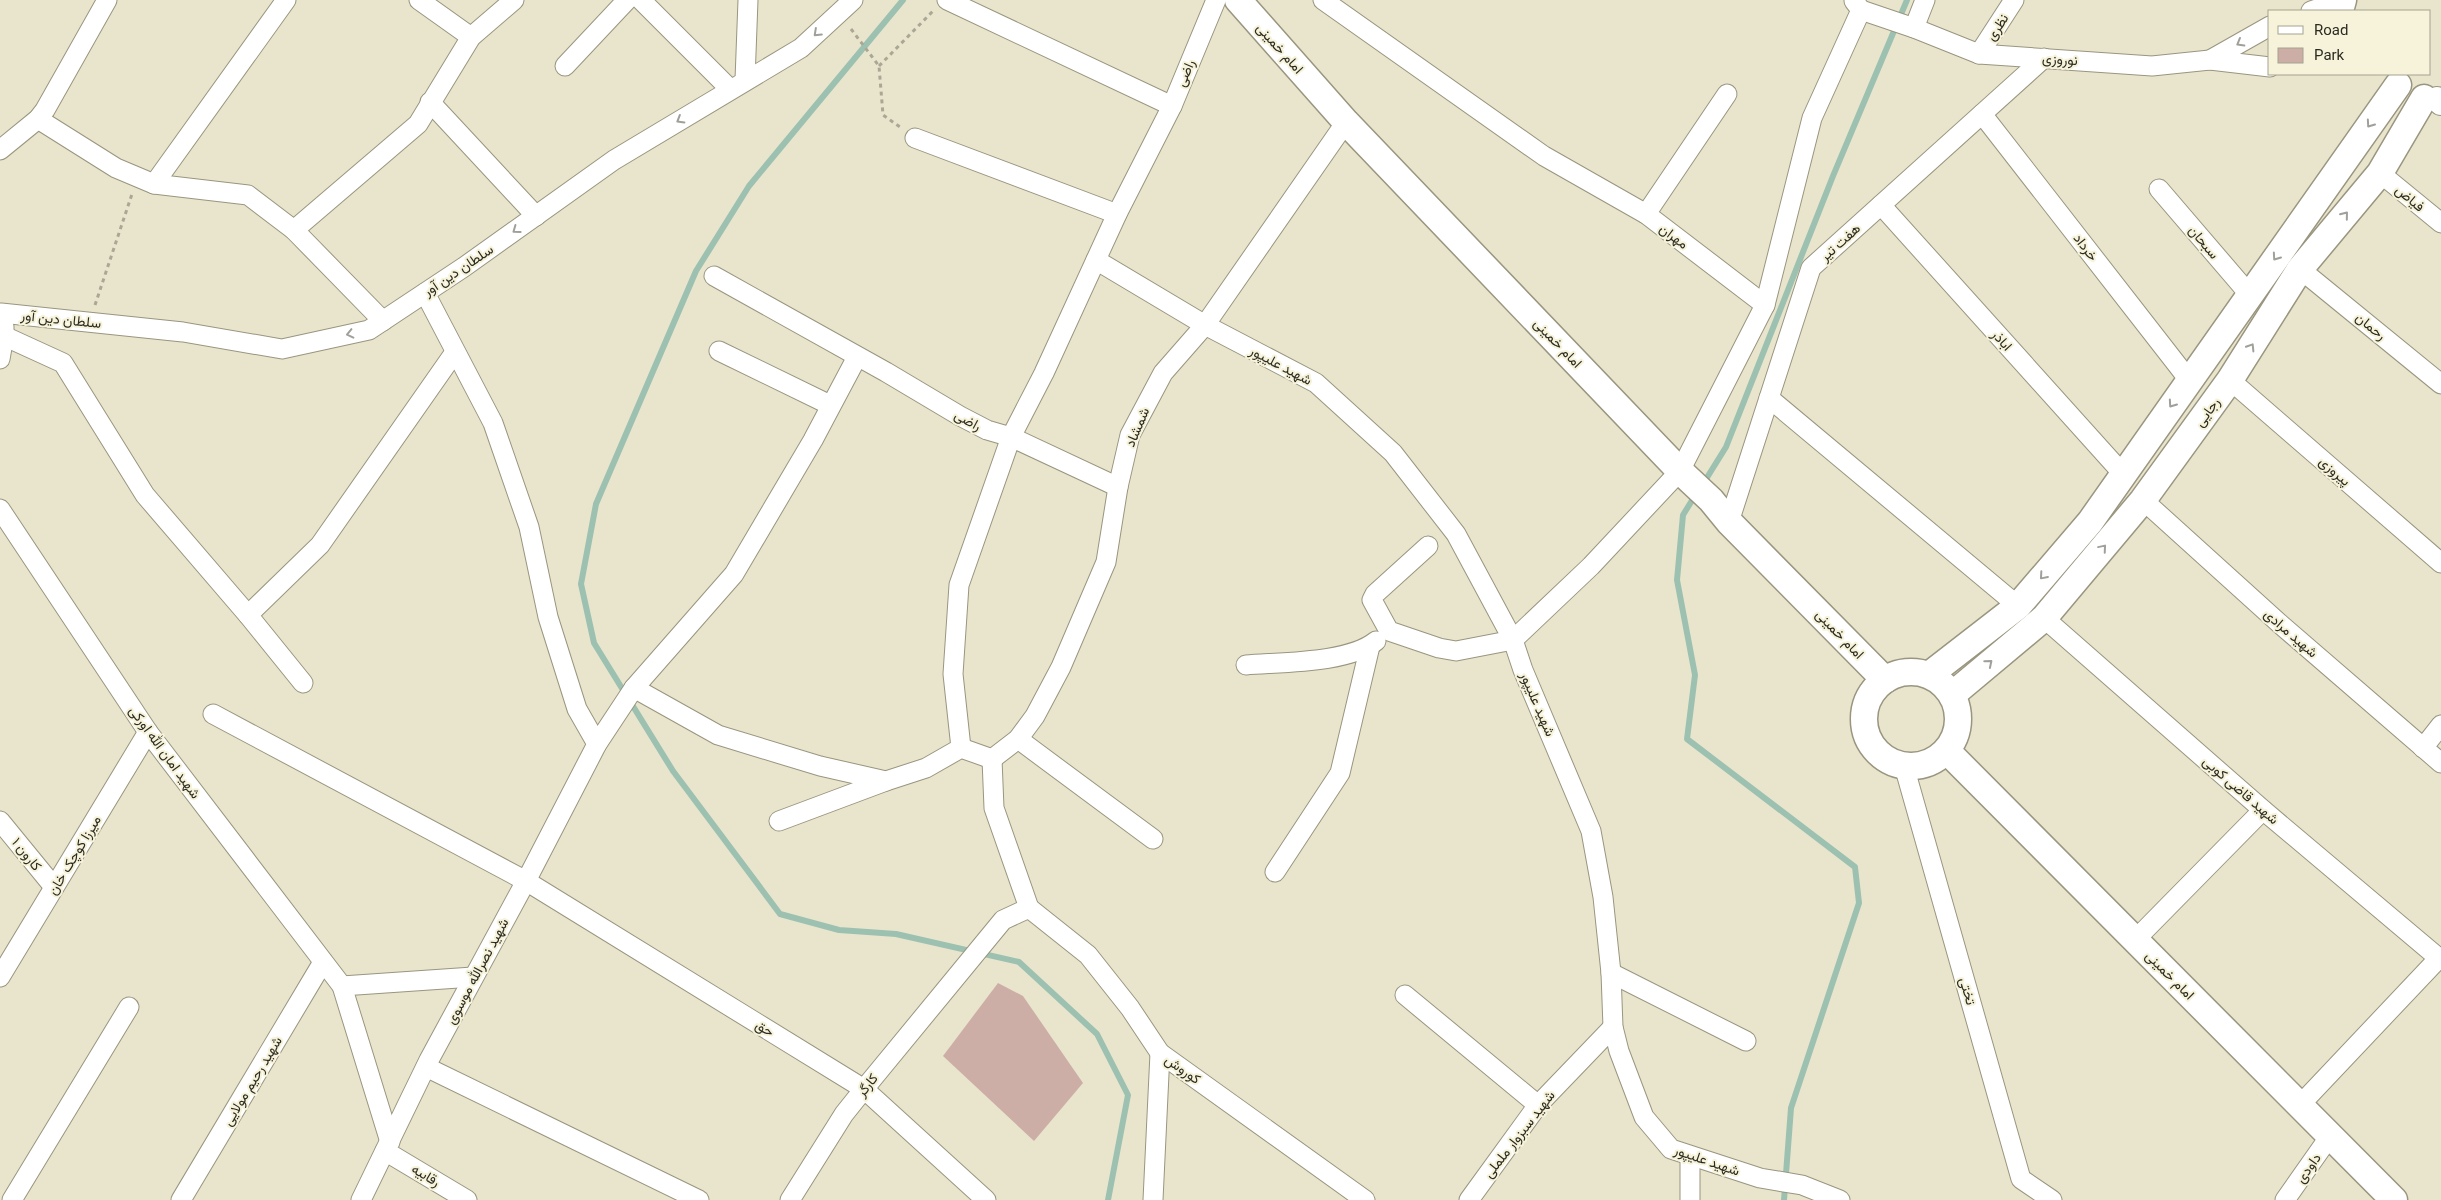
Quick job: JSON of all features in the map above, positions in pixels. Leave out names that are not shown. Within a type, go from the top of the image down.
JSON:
[{"type":"main road","name":"امام خمینی","points":[[1238,0],[1346,122],[1684,475],[1711,500],[1729,522],[1885,680]]},
{"type":"main road","points":[[1929,675],[2018,606],[2090,522],[2249,294],[2391,79],[2436,98]]},
{"type":"main road","name":"رجایی","points":[[1952,695],[2044,618],[2143,500],[2230,380],[2300,269],[2380,172],[2436,98]]},
{"type":"main road","points":[[1915,672],[1929,675],[1942,683],[1952,695],[1957,709],[1958,724],[1955,738],[1947,751],[1935,760],[1921,766],[1904,766],[1889,761],[1876,752],[1867,738],[1863,722],[1865,706],[1873,691],[1885,680],[1900,673],[1915,672]]},
{"type":"main road","name":"امام خمینی","points":[[1947,751],[2394,1200]]},
{"type":"street","points":[[0,150],[38,119],[45,110],[107,0]]},
{"type":"street","points":[[146,181],[286,0]]},
{"type":"street","points":[[419,0],[471,37]]},
{"type":"street","points":[[294,230],[418,124],[471,37],[514,0]]},
{"type":"street","points":[[565,66],[627,0]]},
{"type":"street","points":[[641,0],[738,85]]},
{"type":"street","points":[[738,85],[748,0]]},
{"type":"street","name":"راضی","points":[[714,276],[967,420],[987,430],[1011,436],[1044,373],[1117,214],[1172,106],[1216,0]]},
{"type":"street","name":"مهران","points":[[1323,0],[1544,156],[1646,214],[1764,305]]},
{"type":"street","points":[[1914,28],[1925,0]]},
{"type":"street","name":"نظری","points":[[1979,54],[2014,0]]},
{"type":"street","points":[[2314,10],[2343,0]]},
{"type":"street","points":[[942,3],[1172,106]]},
{"type":"street","points":[[1428,546],[1375,594],[1372,600],[1389,631],[1456,652],[1513,640],[1684,475],[1764,305],[1812,118],[1857,5]]},
{"type":"street","name":"نوروزی","points":[[1857,5],[1885,18],[1979,54],[2152,66],[2210,60]]},
{"type":"street","name":"سلطان دین آور","points":[[1,311],[183,332],[282,349],[369,330],[536,216],[614,160],[801,48],[846,6]]},
{"type":"street","points":[[2210,60],[2268,27]]},
{"type":"street","name":"هفت تیر","points":[[1729,522],[1812,268],[2044,58]]},
{"type":"street","points":[[2210,60],[2268,67]]},
{"type":"street","points":[[1646,214],[1727,94]]},
{"type":"street","points":[[430,102],[536,216]]},
{"type":"street","name":"خرداد","points":[[1982,114],[2189,380]]},
{"type":"street","points":[[38,119],[116,168],[146,181],[248,195],[294,230],[383,321]]},
{"type":"street","name":"شمشاد","points":[[992,759],[1018,739],[1035,716],[1061,667],[1106,562],[1118,487],[1130,435],[1163,373],[1205,325],[1346,122]]},
{"type":"street","points":[[915,138],[1117,214]]},
{"type":"street","name":"فیاض","points":[[2380,172],[2441,223]]},
{"type":"street","name":"سبحان","points":[[2159,189],[2249,294]]},
{"type":"street","name":"اباذر","points":[[1881,206],[2123,474]]},
{"type":"street","name":"شهید علیپور","points":[[1096,260],[1205,325],[1316,384],[1393,453],[1456,534],[1513,640],[1523,670],[1591,831],[1603,897],[1611,973],[1613,1027],[1619,1051],[1644,1117],[1671,1150],[1760,1178],[1802,1185],[1840,1200]]},
{"type":"street","name":"رحمان","points":[[2300,269],[2441,384]]},
{"type":"street","points":[[425,293],[496,432],[529,527],[548,617],[577,709],[597,744]]},
{"type":"street","points":[[0,359],[4,336],[1,311]]},
{"type":"street","points":[[4,336],[63,362],[145,495],[303,684]]},
{"type":"street","points":[[720,351],[830,406]]},
{"type":"street","points":[[248,616],[320,545],[455,352]]},
{"type":"street","points":[[857,357],[813,440],[734,574],[634,688],[718,735],[820,766],[886,781]]},
{"type":"street","name":"پیروزی","points":[[2230,380],[2441,563]]},
{"type":"street","points":[[1769,398],[2018,606]]},
{"type":"street","points":[[961,748],[953,674],[959,585],[1011,436],[1118,487]]},
{"type":"street","name":"شهید مرادی","points":[[2143,500],[2279,623],[2441,762]]},
{"type":"street","name":"شهید امان الله اورکی","points":[[0,509],[148,732],[342,986],[387,1146]]},
{"type":"street","name":"شهید قاضی کوبی","points":[[2044,618],[2263,810],[2440,959]]},
{"type":"street","points":[[1246,665],[1339,656],[1370,646],[1389,631]]},
{"type":"street","points":[[1276,872],[1340,773],[1370,646]]},
{"type":"street","name":"شهید نصرالله موسوی","points":[[361,1200],[426,1066],[526,881],[597,744],[634,688]]},
{"type":"street","name":"حق","points":[[213,714],[526,881],[864,1089],[986,1200]]},
{"type":"street","points":[[2423,748],[2441,725]]},
{"type":"street","name":"میرزا کوچک خان","points":[[0,977],[148,732]]},
{"type":"street","points":[[1018,739],[1153,839]]},
{"type":"street","points":[[779,821],[926,768],[961,748],[992,759],[994,808],[1029,908]]},
{"type":"street","name":"تختی","points":[[1904,766],[2021,1179],[2033,1194],[2052,1200]]},
{"type":"street","points":[[2135,940],[2263,810]]},
{"type":"street","name":"کارون ۱","points":[[0,821],[54,887]]},
{"type":"street","name":"کارگر","points":[[790,1200],[844,1114],[864,1089],[1003,920],[1029,908]]},
{"type":"street","name":"کوروش","points":[[1029,908],[1088,955],[1130,1008],[1160,1053],[1365,1200]]},
{"type":"street","points":[[2300,1105],[2440,959]]},
{"type":"street","name":"شهید رحیم مولایی","points":[[181,1200],[324,962]]},
{"type":"street","points":[[1611,973],[1746,1041]]},
{"type":"street","points":[[342,986],[473,977]]},
{"type":"street","points":[[1405,995],[1538,1106]]},
{"type":"street","points":[[12,1200],[129,1007]]},
{"type":"street","name":"شهید سبزوار ململی","points":[[1469,1200],[1538,1106],[1613,1027]]},
{"type":"street","points":[[1153,1200],[1160,1053]]},
{"type":"street","points":[[426,1066],[699,1200]]},
{"type":"street","name":"داودی","points":[[2285,1200],[2330,1136]]},
{"type":"street","name":"رقابیه","points":[[387,1146],[467,1200]]},
{"type":"street","points":[[1690,1157],[1690,1200]]},
{"type":"path","points":[[879,66],[942,3]]},
{"type":"path","points":[[846,6],[879,66],[883,116],[915,138]]},
{"type":"path","points":[[90,322],[146,181]]},
{"type":"green space","points":[[998,983],[1023,996],[1083,1083],[1034,1141],[943,1056]]},
{"type":"waterway","points":[[903,0],[749,186],[696,271],[596,504],[581,584],[594,643],[673,771],[780,914],[839,930],[896,934],[1019,962],[1097,1034],[1128,1095],[1108,1200]]},
{"type":"waterway","points":[[1703,484],[1726,447],[1833,176],[1907,0]]},
{"type":"waterway","points":[[1696,494],[1683,515],[1677,580],[1695,675],[1687,739],[1855,867],[1859,903],[1791,1108],[1784,1200]]}]
